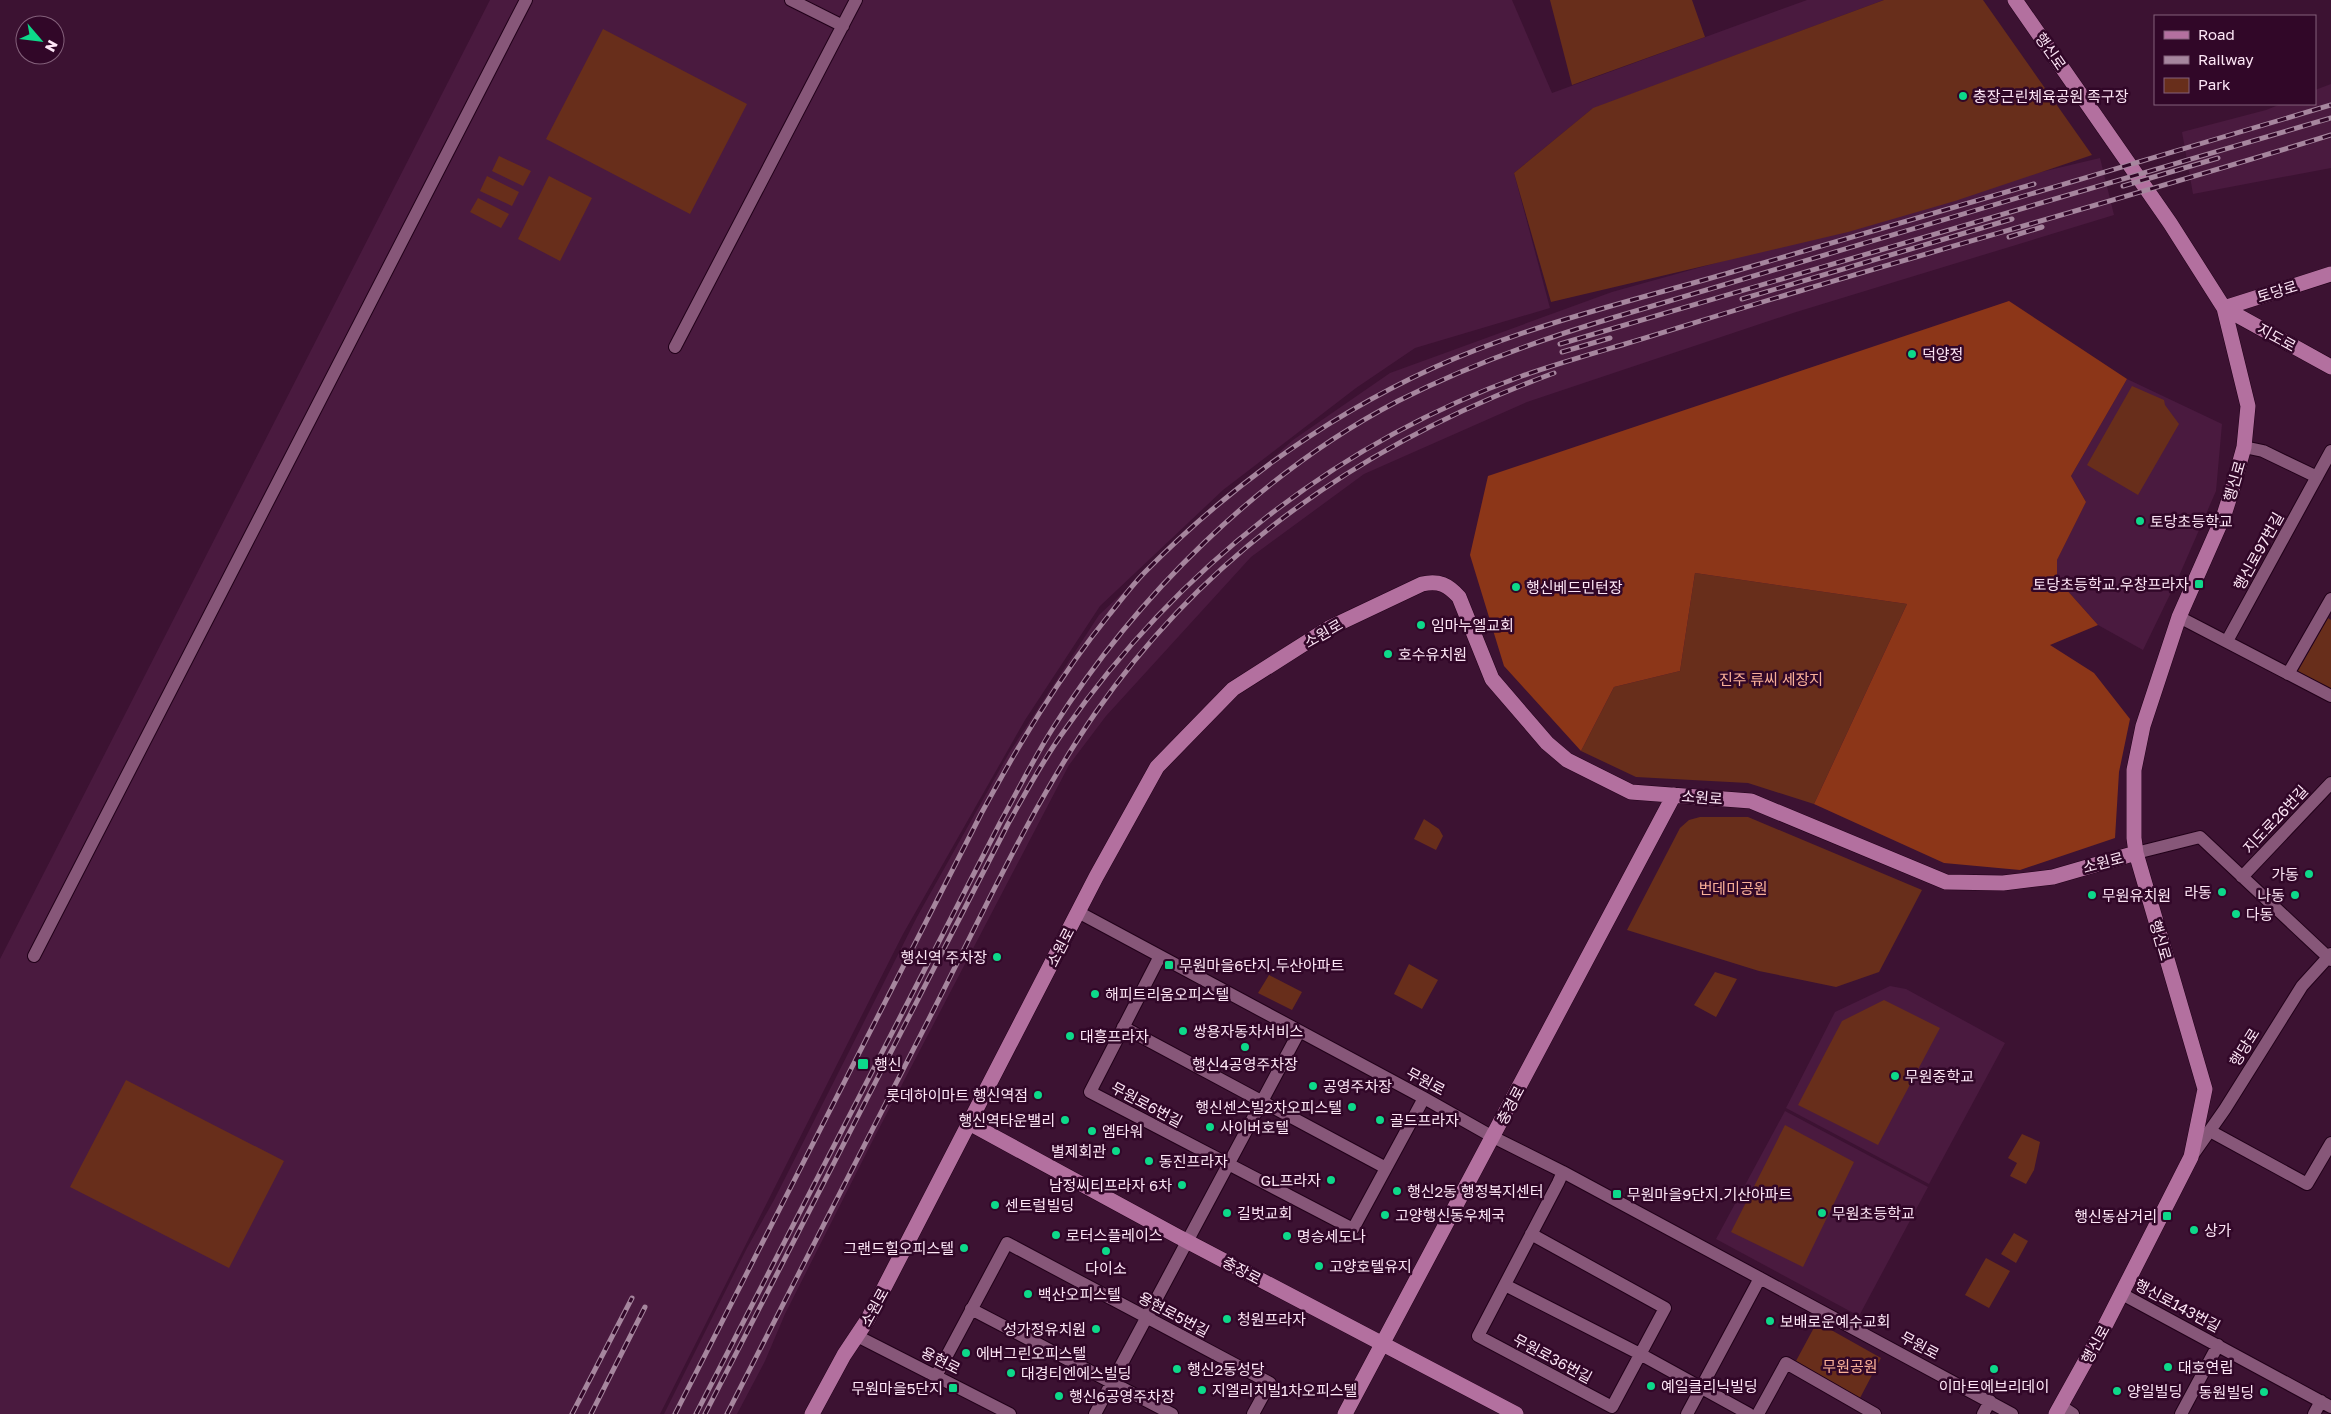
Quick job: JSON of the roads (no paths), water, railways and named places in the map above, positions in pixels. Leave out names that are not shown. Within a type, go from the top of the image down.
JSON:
[{"type":"main road","name":"행신로","points":[[2015,0],[2170,223],[2224,308],[2248,406],[2244,448],[2224,515],[2179,617],[2144,726],[2134,770],[2136,853],[2205,1089],[2192,1157],[2064,1411]]},
{"type":"main road","name":"토당로","points":[[2224,308],[2331,274]]},
{"type":"main road","name":"지도로","points":[[2224,308],[2331,367]]},
{"type":"main road","name":"소원로","points":[[812,1414],[844,1355],[858,1336],[1078,912],[1157,767],[1233,689],[1329,628],[1422,584],[1432,582],[1447,586],[1459,597],[1492,680],[1547,743],[1567,760],[1632,792],[1751,800],[1946,882],[2003,883],[2053,877],[2136,853]]},
{"type":"main road","name":"충경로","points":[[1345,1414],[1674,795]]},
{"type":"main road","name":"충장로","points":[[969,1123],[1187,1241],[1516,1414]]},
{"type":"street","points":[[34,956],[526,0]]},
{"type":"street","points":[[791,0],[842,26]]},
{"type":"street","points":[[675,347],[856,0]]},
{"type":"street","name":"행신로","points":[[2244,448],[2263,451],[2317,477]]},
{"type":"street","name":"행신로97번길","points":[[2227,641],[2331,451]]},
{"type":"street","points":[[2288,674],[2331,599]]},
{"type":"street","points":[[2179,617],[2331,696]]},
{"type":"street","name":"지도로26번길","points":[[2242,877],[2331,782]]},
{"type":"street","name":"행당로","points":[[2136,853],[2200,837],[2330,957],[2302,986],[2192,1157]]},
{"type":"street","name":"무원로","points":[[1078,912],[1424,1098],[1492,1137],[1563,1172],[2012,1414]]},
{"type":"street","name":"무원로6번길","points":[[1160,956],[1090,1092],[1353,1229],[1424,1098]]},
{"type":"street","points":[[1123,1027],[1386,1168]]},
{"type":"street","points":[[1096,1414],[1299,1032]]},
{"type":"street","points":[[2210,1131],[2307,1184],[2331,1143]]},
{"type":"street","name":"무원로36번길","points":[[1531,1234],[1665,1308],[1612,1407],[1478,1336],[1563,1172]]},
{"type":"street","name":"용현로5번길","points":[[936,1376],[1007,1243],[1270,1383],[1253,1414]]},
{"type":"street","points":[[1686,1414],[1760,1278]]},
{"type":"street","points":[[1505,1285],[1640,1354],[1749,1414]]},
{"type":"street","name":"행신로143번길","points":[[2122,1294],[2326,1404],[2314,1414]]},
{"type":"street","points":[[971,1309],[1172,1414]]},
{"type":"street","name":"용현로","points":[[858,1336],[1010,1414]]},
{"type":"street","name":"행신로143번길","points":[[2181,1414],[2218,1345]]},
{"type":"street","points":[[1758,1414],[1786,1363],[1875,1414]]},
{"type":"street","points":[[1983,1414],[1990,1401]]},
{"type":"railway","points":[[696,1414],[1001,821],[1046,739],[1086,679],[1122,632],[1162,586],[1204,542],[1297,464],[1347,430],[1424,388],[1477,365],[1557,335],[2331,105]]},
{"type":"railway","points":[[1560,344],[2331,118]]},
{"type":"railway","points":[[705,1414],[1008,824],[1049,753],[1108,672],[1157,617],[1210,565],[1266,518],[1325,475],[1388,437],[1454,404],[1522,376],[1781,296],[2331,135]]},
{"type":"railway","points":[[2123,186],[2218,158]]},
{"type":"railway","points":[[675,1414],[981,814],[1010,762],[1040,712],[1091,638],[1136,581],[1178,540],[1245,483],[1280,456],[1317,432],[1393,387],[1469,353],[1543,326],[2034,184]]},
{"type":"railway","points":[[1742,299],[2012,219]]},
{"type":"railway","points":[[2009,237],[2042,227]]},
{"type":"railway","points":[[1562,352],[1610,338]]},
{"type":"railway","points":[[727,1414],[1030,820],[1096,712],[1141,653],[1189,600],[1242,551],[1298,507],[1358,467],[1420,432],[1486,400],[1554,373]]},
{"type":"railway","points":[[572,1414],[632,1298]]},
{"type":"railway","points":[[591,1414],[645,1307]]},
{"type":"place","name":"충장근린체육공원 족구장","points":[[1963,96]]},
{"type":"place","name":"덕양정","points":[[1912,354]]},
{"type":"place","name":"토당초등학교","points":[[2140,521]]},
{"type":"place","name":"토당초등학교.우창프라자","points":[[2199,584]]},
{"type":"place","name":"행신베드민턴장","points":[[1516,587]]},
{"type":"place","name":"임마누엘교회","points":[[1421,625]]},
{"type":"place","name":"호수유치원","points":[[1388,654]]},
{"type":"place","name":"가동","points":[[2309,874]]},
{"type":"place","name":"라동","points":[[2222,892]]},
{"type":"place","name":"무원유치원","points":[[2092,895]]},
{"type":"place","name":"나동","points":[[2295,895]]},
{"type":"place","name":"다동","points":[[2236,914]]},
{"type":"place","name":"행신역 주차장","points":[[997,957]]},
{"type":"place","name":"무원마을6단지.두산아파트","points":[[1169,965]]},
{"type":"place","name":"해피트리움오피스텔","points":[[1095,994]]},
{"type":"place","name":"쌍용자동차서비스","points":[[1183,1031]]},
{"type":"place","name":"대흥프라자","points":[[1070,1036]]},
{"type":"place","name":"행신4공영주차장","points":[[1245,1047]]},
{"type":"place","name":"행신","points":[[863,1064]]},
{"type":"place","name":"무원중학교","points":[[1895,1076]]},
{"type":"place","name":"공영주차장","points":[[1313,1086]]},
{"type":"place","name":"롯데하이마트 행신역점","points":[[1038,1095]]},
{"type":"place","name":"행신센스빌2차오피스텔","points":[[1352,1107]]},
{"type":"place","name":"행신역타운밸리","points":[[1065,1120]]},
{"type":"place","name":"골드프라자","points":[[1380,1120]]},
{"type":"place","name":"사이버호텔","points":[[1210,1127]]},
{"type":"place","name":"엠타워","points":[[1092,1131]]},
{"type":"place","name":"별제회관","points":[[1116,1151]]},
{"type":"place","name":"동진프라자","points":[[1149,1161]]},
{"type":"place","name":"GL프라자","points":[[1331,1180]]},
{"type":"place","name":"남정씨티프라자 6차","points":[[1182,1185]]},
{"type":"place","name":"행신2동 행정복지센터","points":[[1397,1191]]},
{"type":"place","name":"무원마을9단지.기산아파트","points":[[1617,1194]]},
{"type":"place","name":"센트럴빌딩","points":[[995,1205]]},
{"type":"place","name":"길벗교회","points":[[1227,1213]]},
{"type":"place","name":"무원초등학교","points":[[1822,1213]]},
{"type":"place","name":"고양행신동우체국","points":[[1385,1215]]},
{"type":"place","name":"행신동삼거리","points":[[2167,1216]]},
{"type":"place","name":"상가","points":[[2194,1230]]},
{"type":"place","name":"로터스플레이스","points":[[1056,1235]]},
{"type":"place","name":"명승세도나","points":[[1287,1236]]},
{"type":"place","name":"그랜드힐오피스텔","points":[[964,1248]]},
{"type":"place","name":"다이소","points":[[1106,1251]]},
{"type":"place","name":"고양호텔유지","points":[[1319,1266]]},
{"type":"place","name":"백산오피스텔","points":[[1028,1294]]},
{"type":"place","name":"청원프라자","points":[[1227,1319]]},
{"type":"place","name":"보배로운예수교회","points":[[1770,1321]]},
{"type":"place","name":"성가정유치원","points":[[1096,1329]]},
{"type":"place","name":"에버그린오피스텔","points":[[966,1353]]},
{"type":"place","name":"대호연립","points":[[2168,1367]]},
{"type":"place","name":"행신2동성당","points":[[1177,1369]]},
{"type":"place","name":"이마트에브리데이","points":[[1994,1369]]},
{"type":"place","name":"대경티엔에스빌딩","points":[[1011,1373]]},
{"type":"place","name":"예일클리닉빌딩","points":[[1651,1386]]},
{"type":"place","name":"무원마을5단지","points":[[953,1388]]},
{"type":"place","name":"지엘리치빌1차오피스텔","points":[[1202,1390]]},
{"type":"place","name":"양일빌딩","points":[[2117,1391]]},
{"type":"place","name":"동원빌딩","points":[[2264,1392]]},
{"type":"place","name":"행신6공영주차장","points":[[1059,1396]]},
{"type":"park label","name":"진주 류씨 세장지","points":[[1771,679]]},
{"type":"park label","name":"번데미공원","points":[[1733,888]]},
{"type":"park label","name":"무원공원","points":[[1850,1366]]}]
